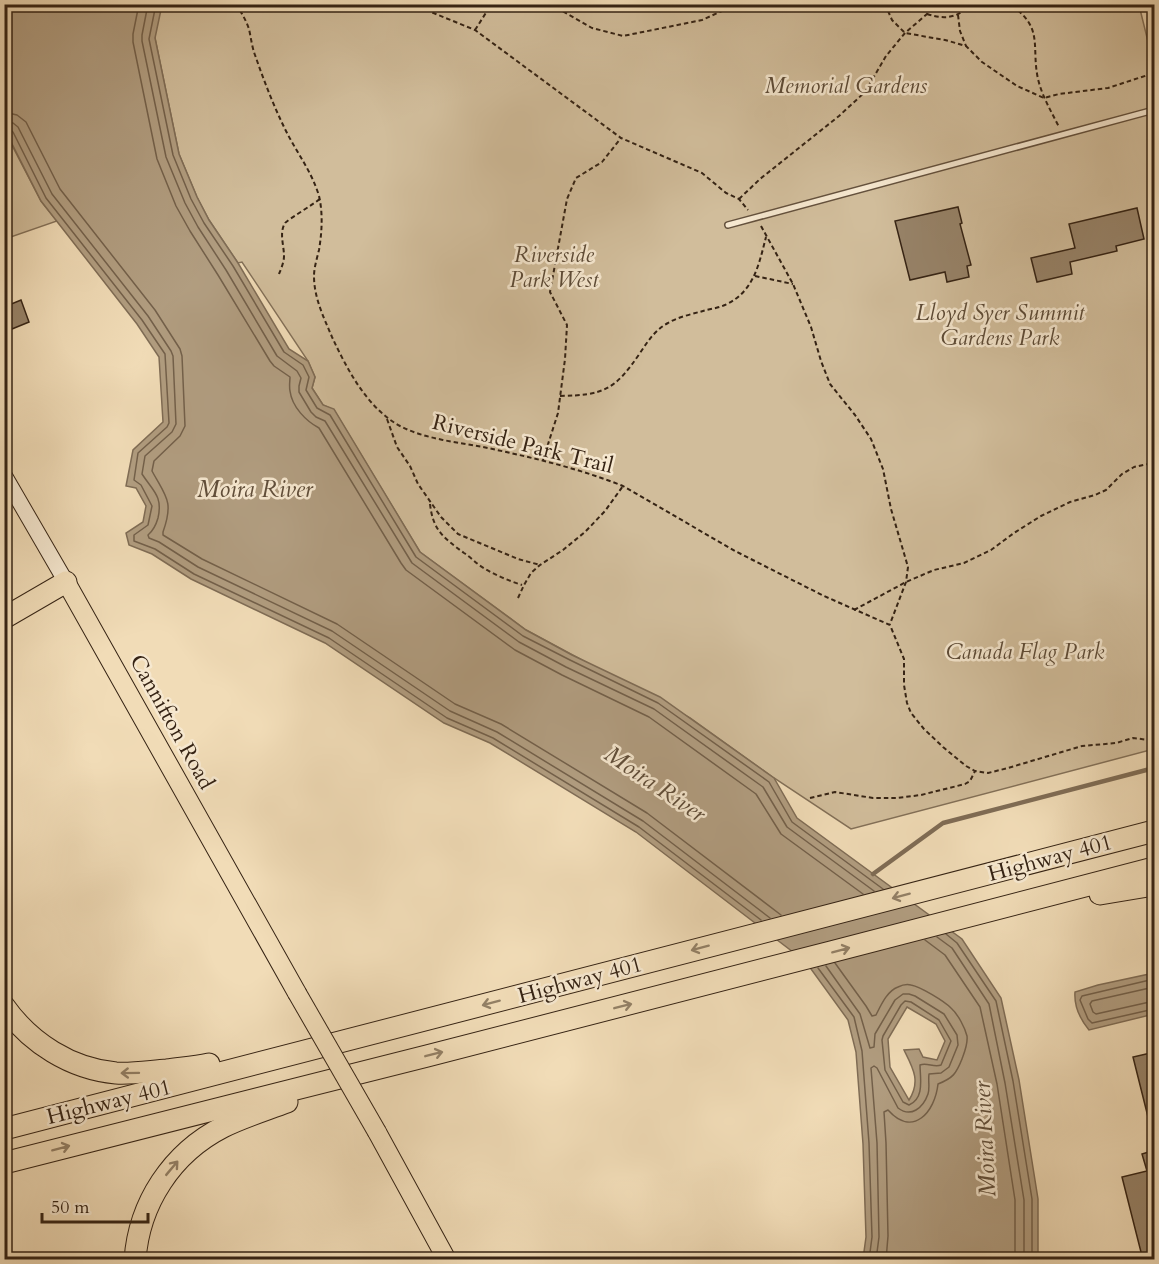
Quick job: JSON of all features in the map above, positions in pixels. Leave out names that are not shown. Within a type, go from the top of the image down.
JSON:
[{"type":"highway","points":[[4,618],[66,582]]},
{"type":"highway","name":"Highway 401","points":[[4,1129],[1155,829]]},
{"type":"highway","name":"Highway 401","points":[[4,1163],[785,965],[1155,868]]},
{"type":"highway","points":[[988,911],[1155,885]]},
{"type":"highway","points":[[4,1006],[27,1033],[59,1055],[86,1067],[118,1073],[198,1066],[395,1028]]},
{"type":"highway","points":[[135,1260],[135,1248],[152,1196],[186,1151],[226,1126],[378,1068]]},
{"type":"main road","name":"Cannifton Road","points":[[4,475],[401,1174]]},
{"type":"main road","points":[[401,1174],[447,1260]]},
{"type":"main road","points":[[401,1174],[458,1260]]},
{"type":"lane","points":[[728,225],[1155,110]]},
{"type":"path","name":"Riverside Park Trail","points":[[236,4],[248,27],[254,52],[286,131],[315,183],[320,199],[322,220],[314,274],[315,290],[322,315],[344,362],[362,390],[386,417],[422,434],[543,461],[607,479],[735,551],[854,610],[890,625]]},
{"type":"path","points":[[420,4],[431,12],[475,30],[621,138],[702,173],[726,193],[739,199],[756,218],[793,284],[811,327],[830,384],[871,439],[883,470],[908,567],[906,582],[890,625],[904,659],[907,703],[911,713],[924,729],[966,766],[975,771],[987,773],[1082,746],[1116,743],[1133,738],[1149,740],[1155,738]]},
{"type":"path","points":[[475,30],[489,6],[500,4]]},
{"type":"path","points":[[550,4],[592,28],[623,36],[702,20],[722,11],[729,4]]},
{"type":"path","points":[[885,4],[892,20],[905,33],[966,46]]},
{"type":"path","points":[[739,199],[865,92],[886,56],[905,33],[935,4]]},
{"type":"path","points":[[927,14],[937,17],[958,15],[971,4]]},
{"type":"path","points":[[1002,4],[1007,9],[1012,5],[1029,21],[1034,34],[1038,81],[1062,135]]},
{"type":"path","points":[[958,15],[960,31],[966,46],[982,62],[1017,86],[1044,98],[1108,88],[1155,73]]},
{"type":"path","points":[[543,461],[558,413],[567,325],[550,292],[567,199],[576,178],[602,162],[621,138]]},
{"type":"path","points":[[279,274],[284,257],[282,240],[286,221],[320,199]]},
{"type":"path","points":[[560,396],[586,396],[612,387],[628,370],[651,336],[669,322],[725,305],[742,293],[755,276],[766,235]]},
{"type":"path","points":[[755,276],[793,284]]},
{"type":"path","points":[[386,417],[397,447],[410,466],[418,484],[441,517],[458,534],[518,559],[540,565]]},
{"type":"path","points":[[854,610],[906,582],[934,570],[964,563],[991,550],[1014,532],[1041,516],[1070,502],[1106,490],[1122,474],[1134,467],[1155,465]]},
{"type":"path","points":[[518,598],[531,573],[585,532],[605,511],[623,486]]},
{"type":"path","points":[[429,501],[431,515],[438,530],[450,543],[491,572],[524,585]]},
{"type":"path","points":[[810,798],[835,792],[873,798],[921,795],[965,784],[970,781],[975,771]]},
{"type":"green space","name":"Riverside Park West","points":[[156,4],[1139,5],[1154,66],[1154,749],[851,829],[690,718],[526,630],[420,552],[334,410],[323,405],[312,388],[315,377],[308,361],[242,262],[238,263],[209,220],[197,197],[179,154],[155,38]]},
{"type":"green space","points":[[4,130],[41,201],[57,221],[5,239]]},
{"type":"water","name":"Moira River","points":[[5,5],[162,5],[155,38],[179,154],[197,197],[289,349],[308,361],[315,377],[312,388],[323,405],[334,409],[420,552],[526,630],[660,697],[774,778],[797,818],[962,939],[1001,998],[1019,1080],[1038,1199],[1038,1259],[863,1259],[866,1237],[863,1144],[856,1052],[848,1020],[806,962],[636,832],[490,743],[444,723],[325,643],[191,579],[152,554],[129,545],[126,533],[143,522],[146,506],[136,488],[126,486],[133,450],[163,422],[159,357],[137,324],[41,201],[5,130]],"holes":[[[907,1007],[936,1024],[945,1041],[937,1060],[923,1057],[919,1049],[904,1050],[913,1069],[915,1081],[915,1087],[909,1100],[890,1067],[888,1039]]]},
{"type":"water","points":[[1154,973],[1154,1014],[1089,1030],[1078,1012],[1075,992]]},
{"type":"building","points":[[958,207],[971,265],[967,266],[969,277],[947,282],[945,272],[910,280],[895,221]]},
{"type":"building","points":[[1137,208],[1144,239],[1116,246],[1117,251],[1070,262],[1072,274],[1037,282],[1031,258],[1075,248],[1069,224]]},
{"type":"building","points":[[21,300],[29,322],[12,329],[4,307]]},
{"type":"building","points":[[1155,1052],[1155,1125],[1150,1125],[1133,1057]]},
{"type":"building","points":[[1155,1150],[1155,1260],[1143,1260],[1122,1177],[1147,1171],[1142,1154]]},
{"type":"waterway","points":[[873,874],[943,823],[1154,768]]},
{"type":"park label","name":"Memorial Gardens","points":[[846,86]]},
{"type":"park label","name":"Lloyd Syer Summit Gardens Park","points":[[1000,326]]},
{"type":"park label","name":"Canada Flag Park","points":[[1025,652]]}]
